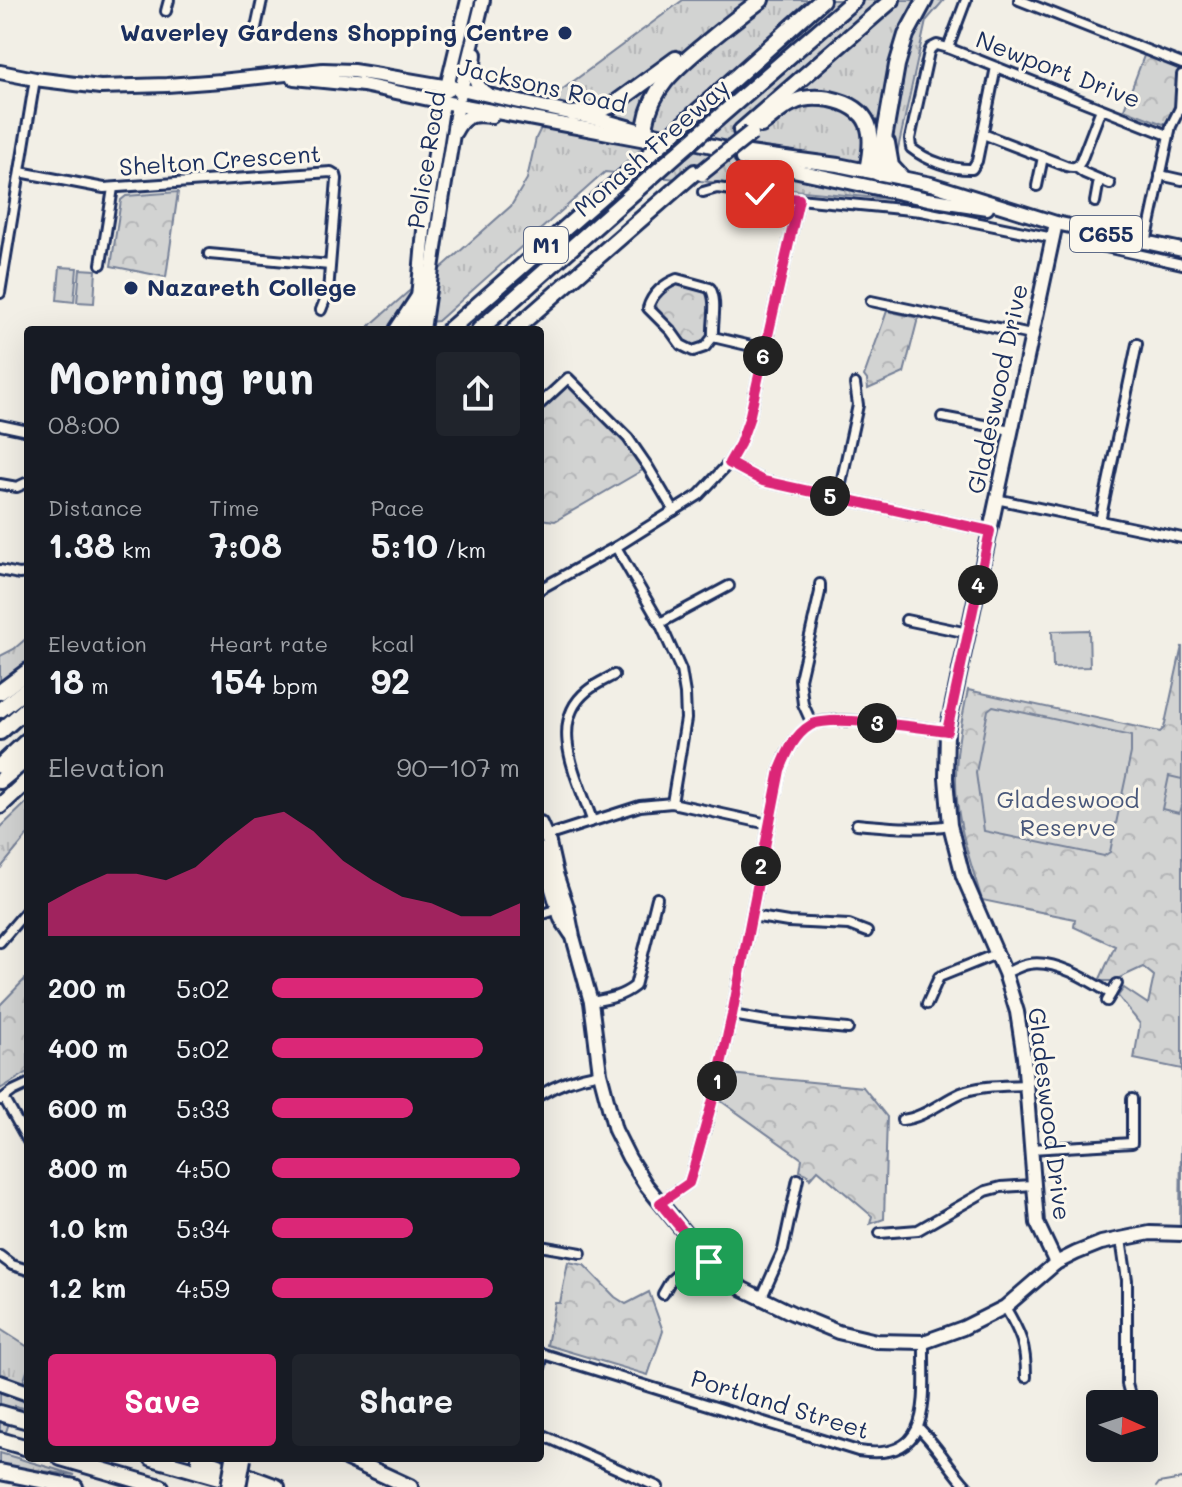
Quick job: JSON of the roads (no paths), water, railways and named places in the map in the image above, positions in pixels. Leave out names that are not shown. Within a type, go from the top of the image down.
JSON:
[{"type":"highway","points":[[647,136],[651,105],[662,84],[674,70],[761,0]]},
{"type":"highway","name":"Monash Freeway","points":[[454,326],[822,0]]},
{"type":"highway","name":"Monash Freeway","points":[[484,326],[854,0]]},
{"type":"highway","points":[[519,326],[746,132],[892,0]]},
{"type":"highway","points":[[871,179],[906,35],[925,0]]},
{"type":"highway","points":[[573,114],[613,105],[733,21]]},
{"type":"highway","points":[[746,132],[793,102],[820,97],[845,103],[859,111],[868,125],[872,142],[871,179]]},
{"type":"highway","points":[[887,110],[891,166],[901,177]]},
{"type":"highway","points":[[400,326],[418,298]]},
{"type":"highway","points":[[0,692],[24,674]]},
{"type":"highway","points":[[0,710],[24,691]]},
{"type":"highway","points":[[0,732],[24,711]]},
{"type":"highway","points":[[0,766],[24,744]]},
{"type":"highway","points":[[0,781],[24,761]]},
{"type":"highway","points":[[0,806],[24,784]]},
{"type":"highway","points":[[0,1383],[24,1392]]},
{"type":"highway","points":[[0,1413],[24,1420]]},
{"type":"highway","points":[[0,1440],[24,1447]]},
{"type":"highway","points":[[75,1462],[161,1487]]},
{"type":"highway","points":[[166,1462],[254,1487]]},
{"type":"highway","points":[[210,1462],[277,1487]]},
{"type":"highway","points":[[356,1462],[410,1487]]},
{"type":"highway","points":[[0,1472],[75,1487]]},
{"type":"main road","name":"Police Road","points":[[414,326],[425,219],[443,102],[468,0]]},
{"type":"main road","name":"Police Road","points":[[424,326],[458,104],[484,0]]},
{"type":"main road","points":[[484,0],[473,68],[479,89],[488,95]]},
{"type":"main road","name":"Jacksons Road","points":[[0,72],[100,87],[167,85],[310,71],[353,71],[461,89],[573,114],[647,136]]},
{"type":"main road","name":"Jacksons Road","points":[[275,76],[363,85],[520,116],[742,152],[871,179],[928,199],[1031,215]]},
{"type":"main road","points":[[453,136],[460,122],[470,116],[520,116]]},
{"type":"main road","name":"Jacksons Road","points":[[871,179],[901,177],[1056,223],[1182,250]]},
{"type":"main road","points":[[425,219],[428,225],[433,225],[442,201]]},
{"type":"main road","name":"Gladeswood Drive","points":[[1056,223],[947,731],[946,778],[956,854],[1005,973],[1017,1012],[1024,1057],[1037,1223],[1056,1263]]},
{"type":"main road","points":[[544,838],[556,874],[561,919],[573,937],[591,1002],[600,1073],[615,1130],[629,1158],[699,1255],[743,1289],[838,1332],[876,1341],[924,1342],[963,1328],[1005,1307],[1056,1263],[1101,1243],[1150,1233],[1182,1234]]},
{"type":"main road","points":[[544,861],[562,908]]},
{"type":"main road","points":[[228,1487],[239,1462]]},
{"type":"main road","points":[[239,1487],[241,1462]]},
{"type":"street","points":[[166,11],[169,0]]},
{"type":"street","points":[[256,28],[262,0]]},
{"type":"street","points":[[948,48],[966,0]]},
{"type":"street","points":[[1019,0],[1182,64]]},
{"type":"street","name":"Newport Drive","points":[[983,134],[972,169],[943,164],[911,148],[910,139],[927,58],[933,46],[948,48],[1168,135]]},
{"type":"street","points":[[996,67],[983,134],[1071,168],[1076,167],[1110,184]]},
{"type":"street","points":[[1146,243],[1168,135],[1181,105],[1182,75]]},
{"type":"street","points":[[0,293],[35,79]]},
{"type":"street","points":[[1076,167],[1101,109]]},
{"type":"street","points":[[1037,186],[1043,157]]},
{"type":"street","name":"Shelton Crescent","points":[[20,172],[98,188],[331,172],[337,179],[328,292],[321,310]]},
{"type":"street","points":[[1160,175],[1182,180]]},
{"type":"street","points":[[1095,202],[1099,180]]},
{"type":"street","points":[[101,264],[113,188]]},
{"type":"street","points":[[703,192],[717,188],[921,211],[1053,238]]},
{"type":"street","points":[[544,587],[616,547],[699,495],[729,463],[749,419],[799,199]]},
{"type":"street","points":[[1097,232],[1101,246],[1182,264]]},
{"type":"street","points":[[209,254],[330,265]]},
{"type":"street","points":[[677,279],[710,288],[715,296],[713,337],[705,347],[693,351],[681,345],[648,308],[650,300],[667,282],[677,279]]},
{"type":"street","points":[[871,301],[1031,335]]},
{"type":"street","points":[[713,337],[764,349]]},
{"type":"street","points":[[1100,521],[1137,344]]},
{"type":"street","points":[[544,400],[568,378],[628,438],[674,511]]},
{"type":"street","points":[[838,497],[858,405],[855,384]]},
{"type":"street","points":[[942,417],[1011,430]]},
{"type":"street","points":[[0,425],[24,430]]},
{"type":"street","points":[[729,463],[763,481],[990,531]]},
{"type":"street","points":[[0,484],[17,487],[24,484]]},
{"type":"street","points":[[996,499],[1182,538]]},
{"type":"street","points":[[616,547],[660,623],[681,670],[686,719],[672,803]]},
{"type":"street","points":[[0,570],[24,573]]},
{"type":"street","points":[[812,724],[803,704],[800,679],[820,584]]},
{"type":"street","points":[[660,623],[729,586]]},
{"type":"street","points":[[906,620],[968,633]]},
{"type":"street","points":[[592,820],[570,757],[566,729],[584,693],[614,675]]},
{"type":"street","points":[[660,1203],[689,1183],[714,1096],[768,824],[780,770],[791,743],[812,724],[841,720],[947,731]]},
{"type":"street","points":[[544,832],[640,806],[672,803],[768,824]]},
{"type":"street","points":[[857,824],[915,829],[950,825]]},
{"type":"street","points":[[591,1002],[616,998],[635,986],[657,898]]},
{"type":"street","points":[[544,914],[562,908]]},
{"type":"street","points":[[0,942],[24,915]]},
{"type":"street","points":[[752,916],[788,922],[849,925],[867,932]]},
{"type":"street","points":[[927,1004],[939,977],[996,954]]},
{"type":"street","points":[[1005,973],[1031,963],[1054,967],[1075,972],[1109,997],[1117,984]]},
{"type":"street","points":[[732,1015],[848,1029]]},
{"type":"street","points":[[544,1093],[575,1078],[600,1073]]},
{"type":"street","points":[[902,1120],[913,1119],[964,1092],[1026,1085]]},
{"type":"street","points":[[24,1086],[2,1100],[24,1135]]},
{"type":"street","points":[[1031,1149],[1132,1143],[1132,1099]]},
{"type":"street","points":[[761,1299],[783,1250],[798,1179]]},
{"type":"street","points":[[880,1233],[918,1230],[986,1191],[1033,1185]]},
{"type":"street","points":[[1121,1239],[1127,1280],[1129,1390]]},
{"type":"street","points":[[544,1247],[581,1253]]},
{"type":"street","points":[[663,1294],[671,1280],[699,1255]]},
{"type":"street","points":[[0,1256],[24,1269]]},
{"type":"street","points":[[1005,1307],[1021,1336],[1026,1355],[1026,1377]]},
{"type":"street","points":[[924,1342],[923,1411],[919,1428],[967,1487]]},
{"type":"street","name":"Portland Street","points":[[544,1354],[858,1451],[876,1454],[893,1452],[919,1428]]},
{"type":"street","points":[[544,1436],[658,1487]]},
{"type":"waterway","points":[[1156,1487],[1159,1483],[1182,1479]]},
{"type":"place","name":"Waverley Gardens Shopping Centre","points":[[565,33]]},
{"type":"place","name":"Nazareth College","points":[[131,288]]},
{"type":"park label","name":"Gladeswood Reserve","points":[[1068,814]]}]
